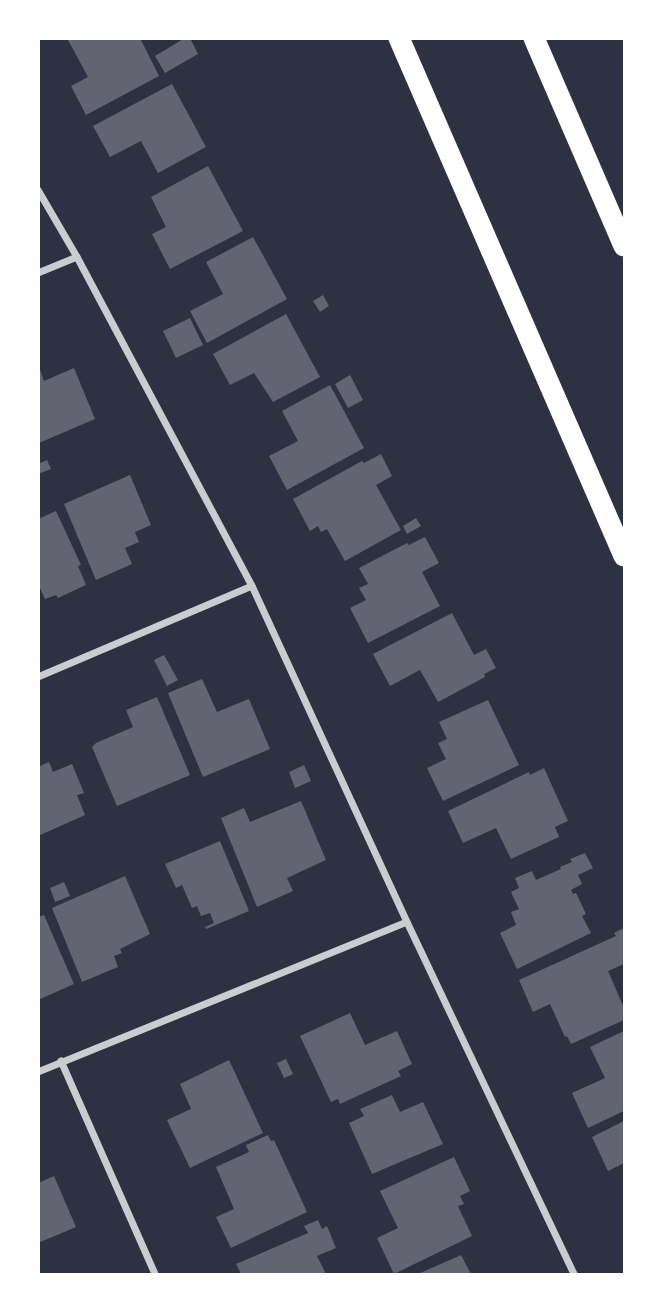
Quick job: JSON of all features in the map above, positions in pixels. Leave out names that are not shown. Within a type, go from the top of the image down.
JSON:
[{"type":"highway","points":[[399,38],[625,556]]},
{"type":"highway","points":[[534,38],[625,246]]},
{"type":"street","points":[[38,190],[77,257],[253,586],[407,922],[574,1275]]},
{"type":"street","points":[[38,273],[77,257]]},
{"type":"street","points":[[38,677],[253,586]]},
{"type":"street","points":[[38,1072],[407,922]]},
{"type":"street","points":[[61,1061],[155,1275]]},
{"type":"building","points":[[67,38],[140,38],[159,76],[86,115],[71,86],[88,77]]},
{"type":"building","points":[[185,38],[190,38],[198,54],[165,73],[155,56]]},
{"type":"building","points":[[172,84],[206,147],[158,173],[141,141],[110,157],[93,126]]},
{"type":"building","points":[[208,166],[243,231],[170,269],[152,234],[166,227],[151,197]]},
{"type":"building","points":[[253,237],[287,299],[207,343],[190,311],[223,294],[206,262]]},
{"type":"building","points":[[323,295],[329,306],[320,312],[313,301]]},
{"type":"building","points":[[286,314],[320,377],[273,402],[254,373],[230,385],[213,354]]},
{"type":"building","points":[[190,318],[203,345],[176,358],[163,331]]},
{"type":"building","points":[[39,367],[44,381],[74,368],[95,419],[39,443]]},
{"type":"building","points":[[350,375],[363,400],[348,408],[335,384]]},
{"type":"building","points":[[330,385],[364,448],[287,490],[269,456],[298,441],[282,411]]},
{"type":"building","points":[[381,454],[392,476],[376,485],[401,530],[345,561],[327,529],[321,532],[318,526],[310,531],[293,499],[362,461],[364,463]]},
{"type":"building","points":[[47,460],[51,469],[38,474],[38,464]]},
{"type":"building","points":[[130,475],[151,525],[135,532],[139,542],[125,548],[132,564],[96,580],[64,504]]},
{"type":"building","points":[[56,511],[81,565],[78,566],[86,585],[58,598],[56,595],[45,599],[38,584],[38,519]]},
{"type":"building","points":[[416,518],[421,526],[407,534],[403,526]]},
{"type":"building","points":[[425,537],[439,563],[422,572],[440,606],[368,643],[350,608],[366,600],[359,588],[368,584],[359,568],[407,543],[409,545]]},
{"type":"building","points":[[452,613],[474,655],[486,649],[496,668],[484,674],[485,677],[438,702],[420,670],[390,686],[373,654]]},
{"type":"building","points":[[164,655],[178,680],[167,686],[154,660]]},
{"type":"building","points":[[202,679],[217,712],[249,699],[270,749],[203,777],[168,693]]},
{"type":"building","points":[[157,697],[190,775],[117,806],[92,747],[133,727],[126,710]]},
{"type":"building","points":[[488,700],[519,765],[443,801],[427,768],[446,759],[438,743],[447,739],[439,722]]},
{"type":"building","points":[[49,762],[53,772],[72,764],[84,793],[77,795],[85,815],[38,836],[38,767]]},
{"type":"building","points":[[304,765],[311,781],[295,788],[289,772]]},
{"type":"building","points":[[544,768],[568,821],[555,827],[559,837],[511,859],[496,828],[463,843],[448,811],[529,772],[530,775]]},
{"type":"building","points":[[301,801],[326,860],[287,878],[293,891],[257,907],[221,818],[244,808],[250,822]]},
{"type":"building","points":[[220,841],[249,911],[206,929],[205,927],[214,923],[210,913],[201,916],[197,906],[192,908],[182,885],[176,888],[165,864]]},
{"type":"building","points":[[585,853],[593,868],[578,875],[582,884],[571,890],[573,894],[576,893],[586,914],[582,916],[591,933],[517,969],[500,933],[516,925],[511,912],[519,909],[511,892],[519,888],[515,878],[532,871],[536,880],[561,869],[560,867],[572,862],[570,859]]},
{"type":"building","points":[[125,876],[150,934],[120,949],[122,953],[114,956],[118,967],[82,982],[52,908]]},
{"type":"building","points":[[64,882],[70,896],[55,902],[50,888]]},
{"type":"building","points":[[44,915],[74,984],[38,1000],[38,917]]},
{"type":"building","points":[[624,928],[624,964],[608,971],[624,1008],[624,1020],[571,1044],[550,1004],[533,1012],[519,980],[616,936],[614,933]]},
{"type":"building","points":[[350,1013],[365,1045],[397,1031],[412,1064],[398,1071],[401,1076],[340,1104],[338,1099],[331,1102],[300,1036]]},
{"type":"building","points":[[624,1031],[624,1111],[588,1128],[572,1093],[605,1078],[590,1047]]},
{"type":"building","points":[[286,1059],[293,1074],[284,1078],[277,1063]]},
{"type":"building","points":[[229,1060],[263,1133],[190,1168],[167,1120],[191,1109],[180,1084]]},
{"type":"building","points":[[392,1095],[400,1112],[423,1102],[443,1144],[372,1174],[349,1123],[364,1116],[360,1109]]},
{"type":"building","points":[[624,1121],[624,1163],[608,1171],[592,1137]]},
{"type":"building","points":[[268,1135],[271,1141],[274,1140],[307,1212],[231,1248],[216,1217],[234,1209],[216,1167],[249,1152],[246,1145]]},
{"type":"building","points":[[454,1157],[470,1191],[460,1196],[464,1204],[458,1206],[472,1236],[394,1274],[377,1238],[398,1228],[380,1191]]},
{"type":"building","points":[[54,1176],[76,1227],[38,1243],[38,1183]]},
{"type":"building","points":[[318,1220],[322,1229],[327,1226],[336,1248],[317,1256],[326,1274],[241,1274],[236,1264],[308,1233],[304,1226]]},
{"type":"building","points":[[461,1255],[471,1274],[418,1274]]}]
